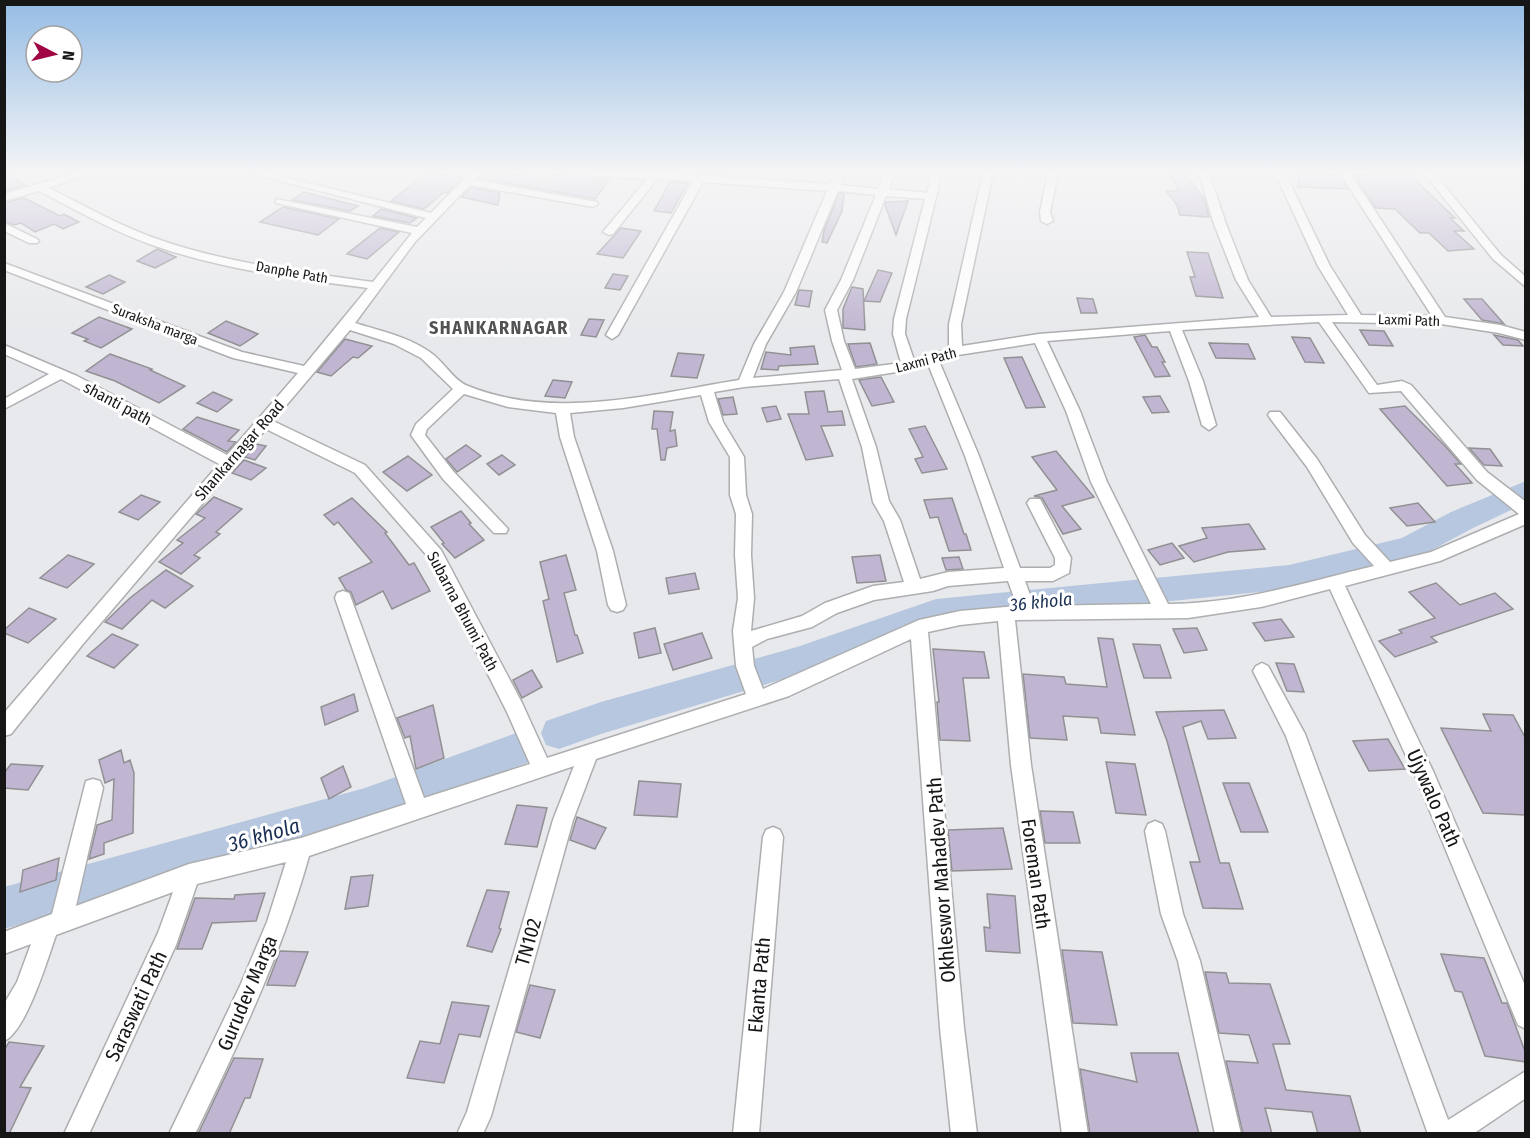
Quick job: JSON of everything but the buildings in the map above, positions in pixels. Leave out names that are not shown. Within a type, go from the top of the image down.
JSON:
[{"type":"street","points":[[4,226],[33,241]]},
{"type":"street","name":"Danphe Path","points":[[118,226],[178,250],[309,277],[378,286]]},
{"type":"street","points":[[397,226],[420,231]]},
{"type":"street","name":"Shankarnagar Road","points":[[4,728],[77,639],[347,325],[424,226]]},
{"type":"street","points":[[609,232],[614,226]]},
{"type":"street","points":[[612,335],[673,226]]},
{"type":"street","points":[[744,383],[760,344],[790,292],[818,226]]},
{"type":"street","points":[[868,226],[847,280],[831,310],[869,447],[881,502],[891,520],[914,586]]},
{"type":"street","points":[[909,366],[899,334],[900,319],[924,226]]},
{"type":"street","points":[[956,351],[955,324],[976,226]]},
{"type":"street","points":[[1221,226],[1242,280],[1267,321]]},
{"type":"street","points":[[1305,226],[1324,266],[1357,318]]},
{"type":"street","points":[[1380,226],[1441,320]]},
{"type":"street","points":[[1472,226],[1497,257],[1526,284]]},
{"type":"street","name":"Suraksha marga","points":[[4,266],[238,355],[308,371]]},
{"type":"street","points":[[4,943],[58,918],[189,875],[301,848],[542,769],[754,692],[782,690],[919,627],[960,618],[1006,613],[1028,614],[1160,606],[1188,611],[1261,600],[1336,583],[1385,567],[1434,557],[1523,511],[1482,476],[1407,388],[1402,385],[1374,390],[1323,318]]},
{"type":"street","name":"Laxmi Path","points":[[347,325],[399,340],[426,356],[461,389],[508,402],[562,409],[623,403],[744,383],[848,375],[909,366],[956,351],[1039,338],[1323,318],[1441,320],[1500,329],[1526,336]]},
{"type":"street","points":[[1175,328],[1196,381],[1209,425]]},
{"type":"street","points":[[1039,338],[1073,411],[1099,482],[1160,606]]},
{"type":"street","name":"shanti path","points":[[4,350],[60,374],[228,462]]},
{"type":"street","points":[[932,359],[972,456],[1028,614]]},
{"type":"street","points":[[4,405],[60,374]]},
{"type":"street","points":[[461,389],[421,427],[418,435],[448,475],[500,529]]},
{"type":"street","points":[[706,390],[716,422],[737,457],[738,495],[744,514],[743,555],[746,598],[743,643],[745,666],[754,692]]},
{"type":"street","points":[[562,409],[567,437],[605,551],[617,605]]},
{"type":"street","points":[[1275,415],[1312,463],[1345,518],[1385,567]]},
{"type":"street","name":"Subarna Bhumi Path","points":[[263,422],[360,469],[435,554],[515,709],[542,769]]},
{"type":"street","points":[[743,643],[763,633],[806,622],[831,608],[873,593],[933,584],[948,579],[1053,575],[1063,568],[1063,558],[1035,503]]},
{"type":"street","name":"Ujywalo Path","points":[[1336,583],[1426,777],[1526,1017]]},
{"type":"street","points":[[343,598],[418,809]]},
{"type":"street","name":"Foreman Path","points":[[1006,613],[1021,765],[1075,1134]]},
{"type":"street","name":"Okhleswor Mahadev Path","points":[[919,627],[952,1028],[964,1134]]},
{"type":"street","points":[[1262,671],[1295,734],[1441,1134]]},
{"type":"street","name":"TN102","points":[[469,1134],[478,1116],[563,820],[589,752]]},
{"type":"street","points":[[4,1029],[26,988],[58,918],[93,788]]},
{"type":"street","points":[[1155,831],[1172,914],[1189,961],[1228,1134]]},
{"type":"street","name":"Ekanta Path","points":[[746,1134],[773,837]]},
{"type":"street","name":"Gurudev Marga","points":[[181,1134],[221,1054],[289,892],[301,848]]},
{"type":"street","name":"Saraswati Path","points":[[76,1134],[168,937],[189,875]]},
{"type":"street","points":[[1450,1134],[1526,1083]]},
{"type":"waterway","name":"36 khola","points":[[559,733],[601,718],[797,661],[936,612],[1289,577],[1410,548],[1462,520],[1526,491]]},
{"type":"waterway","name":"36 khola","points":[[4,908],[365,806],[519,749]]},
{"type":"district","name":"SHANKARNAGAR","points":[[499,328]]}]
